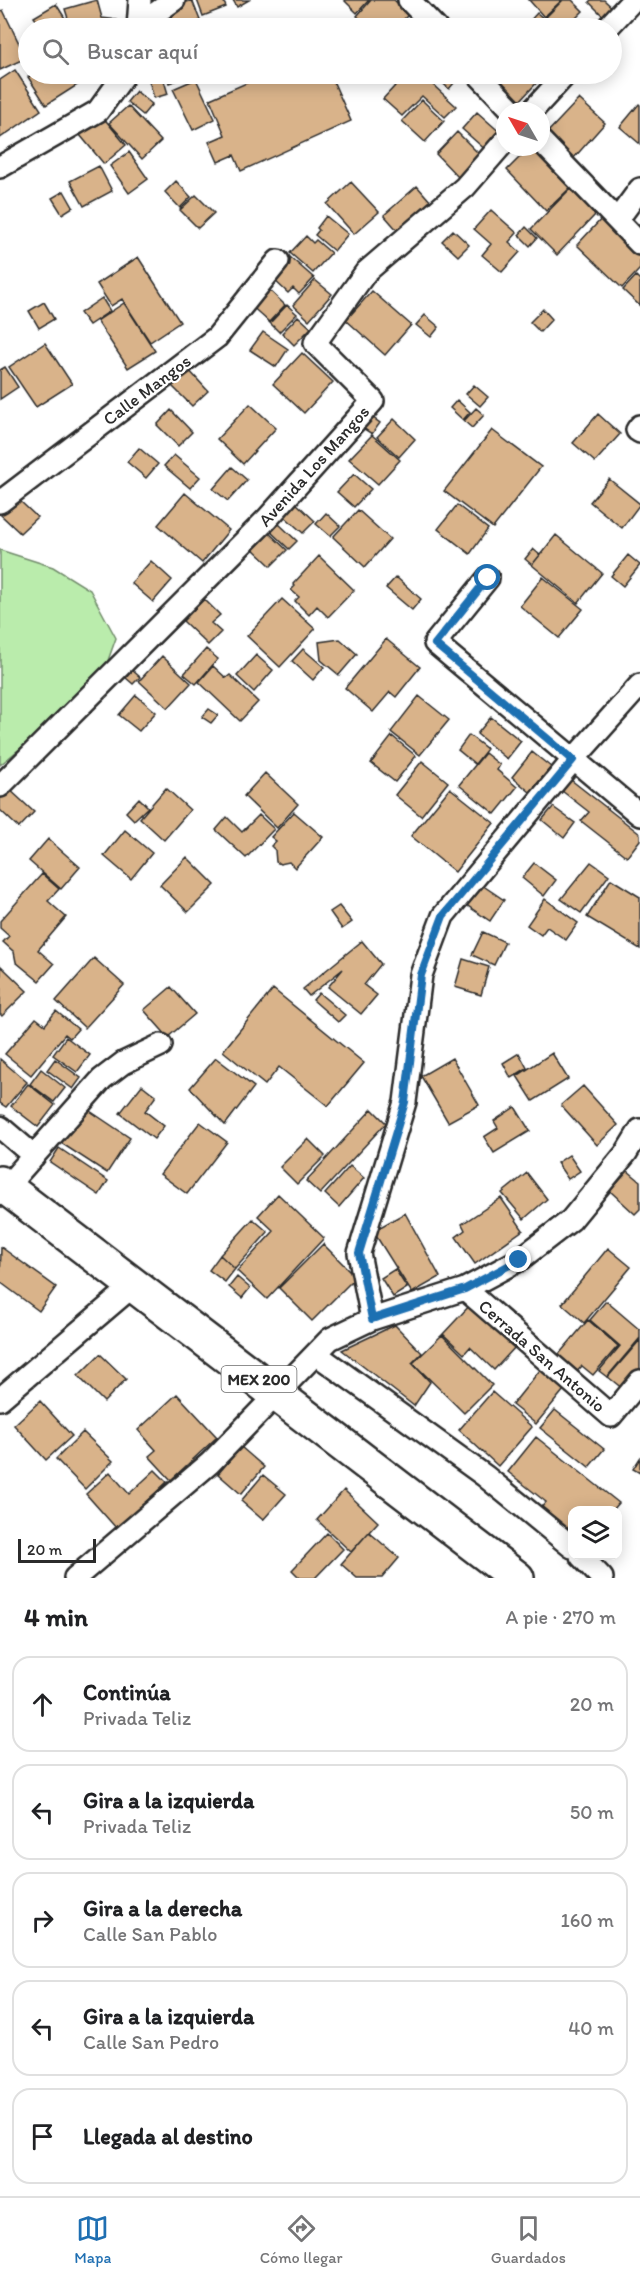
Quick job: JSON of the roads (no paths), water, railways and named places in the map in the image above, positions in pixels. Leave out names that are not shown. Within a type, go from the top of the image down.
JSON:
[{"type":"main road","name":"MEX 200","points":[[3,1185],[277,1392],[517,1578]]},
{"type":"street","points":[[139,18],[140,0]]},
{"type":"street","points":[[151,18],[174,0]]},
{"type":"street","points":[[409,0],[426,18]]},
{"type":"street","points":[[616,18],[633,0]]},
{"type":"street","points":[[0,168],[98,111],[118,84]]},
{"type":"street","points":[[487,84],[504,102]]},
{"type":"street","points":[[540,102],[557,84]]},
{"type":"street","points":[[550,150],[640,244]]},
{"type":"street","name":"Avenida Los Mangos","points":[[0,786],[267,519],[373,401],[315,343],[366,272],[465,187],[496,151]]},
{"type":"street","points":[[618,219],[640,189]]},
{"type":"street","name":"Calle Mangos","points":[[0,502],[217,337],[278,261]]},
{"type":"street","points":[[640,426],[637,430],[640,432]]},
{"type":"street","points":[[488,578],[435,644],[640,815]]},
{"type":"street","points":[[372,1319],[359,1253],[405,1102],[421,975],[443,916],[573,760],[640,685]]},
{"type":"street","points":[[3,1185],[34,1156],[102,1079],[123,1063],[161,1045]]},
{"type":"street","points":[[0,1127],[34,1156]]},
{"type":"street","points":[[75,1578],[210,1463],[330,1339],[372,1319],[465,1289],[519,1260],[571,1220],[626,1153],[640,1130]]},
{"type":"street","points":[[0,1399],[134,1286]]},
{"type":"street","name":"Cerrada San Antonio","points":[[465,1289],[611,1416],[640,1381]]},
{"type":"street","points":[[316,1354],[485,1476],[568,1543]]},
{"type":"street","points":[[585,1560],[602,1578]]}]
